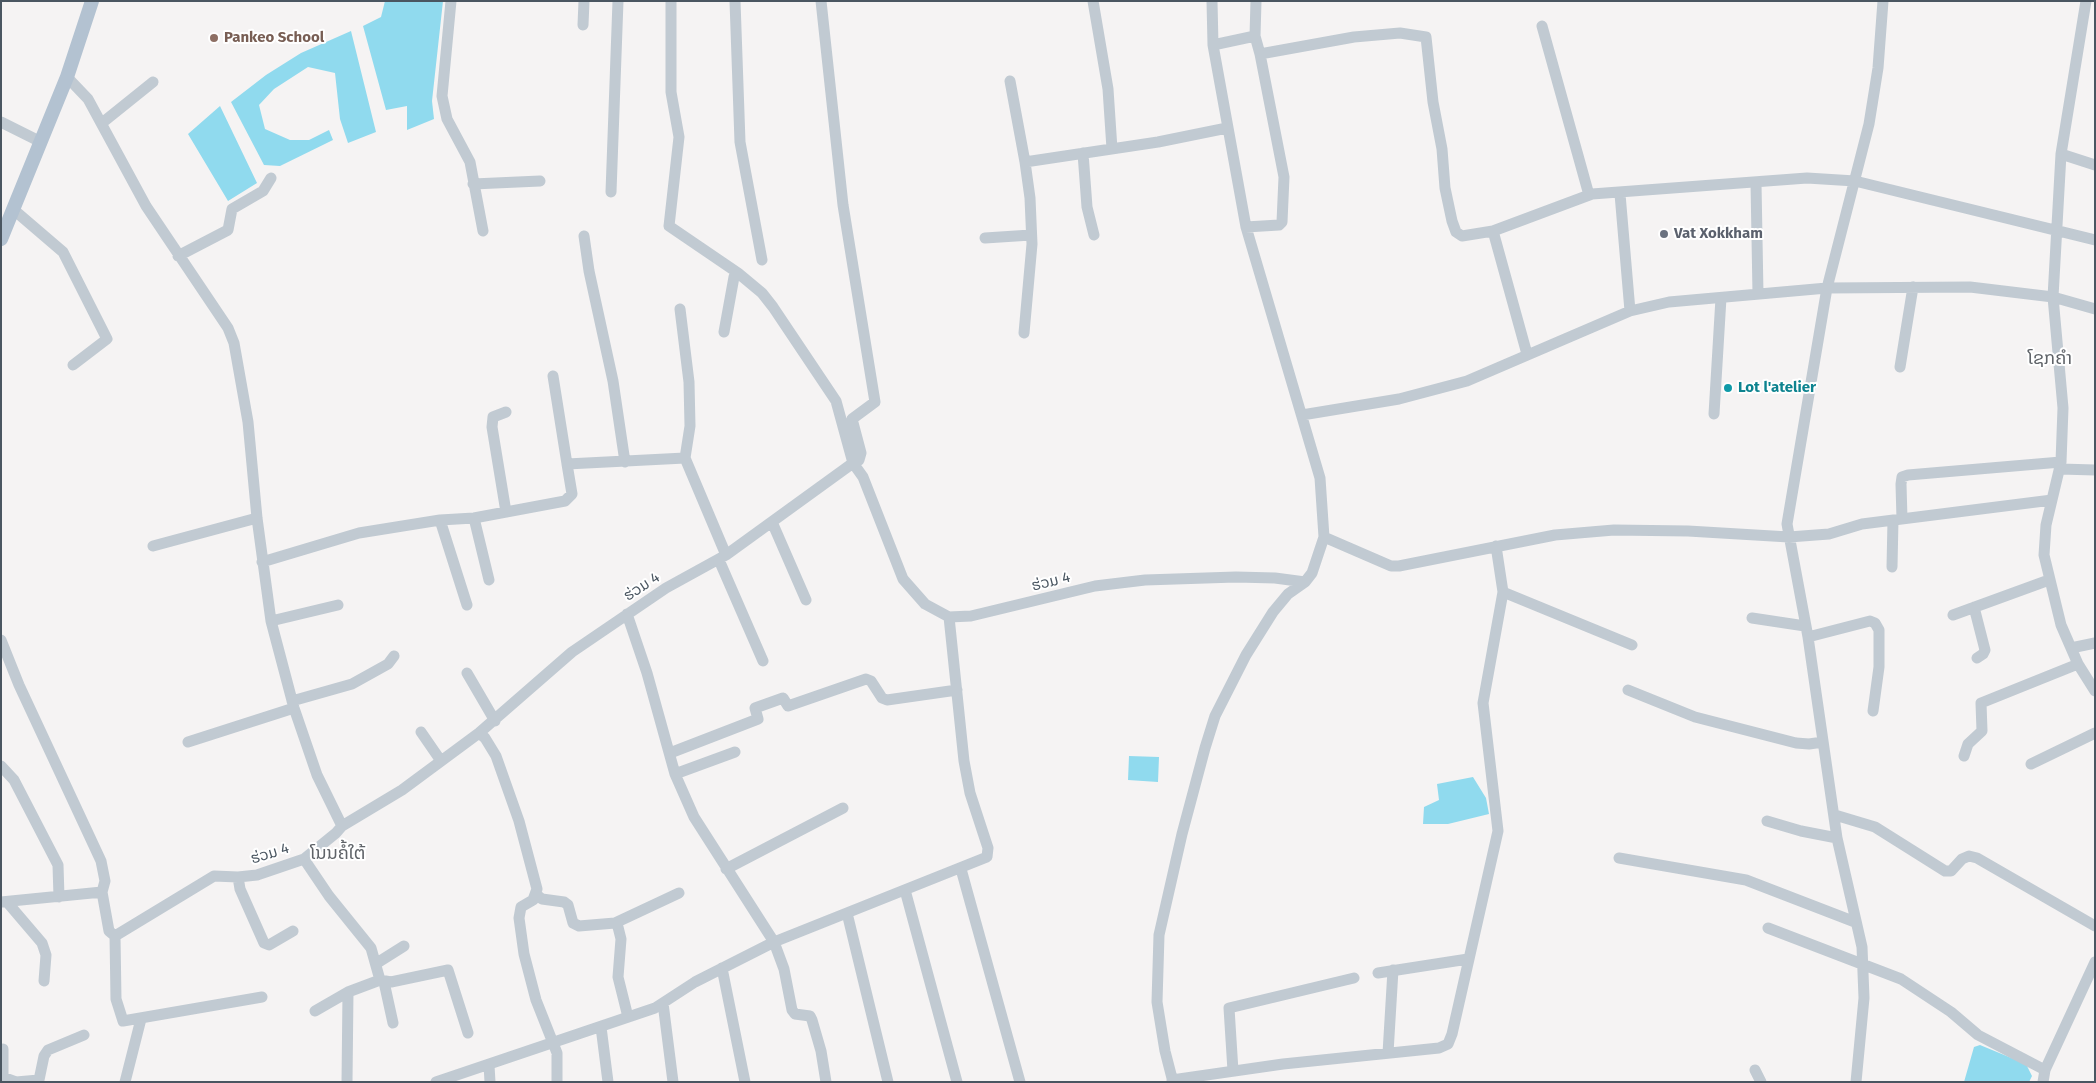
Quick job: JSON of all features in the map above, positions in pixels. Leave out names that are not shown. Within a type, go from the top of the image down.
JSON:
[{"type":"main road","points":[[1,238],[67,77],[92,1]]},
{"type":"street","points":[[451,1],[442,96],[447,120],[470,162],[484,231]]},
{"type":"street","points":[[583,25],[584,1]]},
{"type":"street","points":[[611,192],[618,1]]},
{"type":"street","points":[[437,1081],[601,1027],[663,1003],[695,982],[774,942],[982,861],[987,857],[988,848],[970,793],[964,762],[949,617],[926,604],[903,579],[863,477],[853,463],[848,423],[773,307],[762,293],[738,274],[669,226],[679,137],[670,92],[671,1]]},
{"type":"street","points":[[734,1],[740,142],[762,260]]},
{"type":"street","points":[[821,1],[843,204],[874,402],[848,423]]},
{"type":"street","points":[[1093,1],[1108,89],[1112,149]]},
{"type":"street","points":[[1212,1],[1213,45],[1246,227],[1320,478],[1324,536],[1317,563],[1305,582],[1288,594],[1273,612],[1242,662],[1215,716],[1200,767],[1159,935],[1157,1002],[1172,1081],[1233,1071],[1388,1052],[1439,1048],[1448,1044],[1452,1034],[1498,831],[1483,703],[1504,592],[1496,546]]},
{"type":"street","points":[[1246,227],[1279,225],[1282,222],[1284,177],[1255,36],[1256,1]]},
{"type":"street","points":[[1856,1082],[1864,998],[1864,964],[1837,838],[1807,631],[1787,524],[1826,288],[1869,124],[1878,68],[1883,1]]},
{"type":"street","points":[[2086,1],[2061,154],[2053,297],[2063,408],[2061,466],[2046,525],[2044,555],[2062,625],[2078,664],[2095,691]]},
{"type":"street","points":[[1542,26],[1588,195]]},
{"type":"street","points":[[1260,54],[1354,37],[1400,33],[1424,36],[1427,40],[1433,102],[1452,221],[1456,232],[1462,236],[1493,231],[1588,195],[1807,178],[1855,181],[2095,240]]},
{"type":"street","points":[[1213,45],[1255,36]]},
{"type":"street","points":[[67,77],[88,99],[146,206],[228,328],[234,343],[248,422],[262,562],[271,621],[293,704],[316,775],[342,826]]},
{"type":"street","points":[[1010,81],[1030,198],[1031,235],[1024,333]]},
{"type":"street","points":[[102,123],[153,82]]},
{"type":"street","points":[[1,122],[41,142]]},
{"type":"street","points":[[1025,162],[1112,149],[1227,128]]},
{"type":"street","points":[[1083,153],[1087,207],[1094,235]]},
{"type":"street","points":[[2061,154],[2095,165]]},
{"type":"street","points":[[178,256],[228,230],[232,209],[263,191],[271,178]]},
{"type":"street","points":[[473,184],[540,181]]},
{"type":"street","points":[[1756,183],[1758,294]]},
{"type":"street","points":[[1620,194],[1630,311]]},
{"type":"street","points":[[14,210],[64,252],[107,340],[73,365]]},
{"type":"street","points":[[1493,231],[1527,354]]},
{"type":"street","points":[[985,238],[1031,235]]},
{"type":"street","points":[[584,236],[589,271],[613,381],[625,462]]},
{"type":"street","points":[[724,332],[734,277],[738,274]]},
{"type":"street","points":[[1900,367],[1913,287]]},
{"type":"street","points":[[1302,415],[1399,399],[1468,381],[1630,311],[1669,302],[1826,288],[1970,287],[2053,297],[2095,308]]},
{"type":"street","points":[[1714,414],[1721,298]]},
{"type":"street","points":[[680,309],[690,382],[690,426],[685,458],[762,661]]},
{"type":"street","points":[[262,562],[359,533],[440,520],[474,518],[570,498],[572,494],[553,376]]},
{"type":"street","points":[[506,412],[493,418],[492,427],[506,512]]},
{"type":"street","points":[[566,464],[685,458]]},
{"type":"street","name":"ຮ່ວມ 4","points":[[115,936],[214,876],[238,878],[304,859],[342,826],[402,790],[495,721],[572,652],[666,588],[723,558],[853,463]]},
{"type":"street","points":[[1892,567],[1902,477],[1908,475],[2061,466],[2095,470]]},
{"type":"street","points":[[1324,536],[1391,566],[1555,535],[1614,530],[1688,531],[1789,537],[1829,534],[1862,524],[2052,500]]},
{"type":"street","points":[[153,546],[257,518]]},
{"type":"street","points":[[474,518],[489,580]]},
{"type":"street","points":[[440,520],[467,604]]},
{"type":"street","points":[[772,522],[806,600]]},
{"type":"street","name":"ຮ່ວມ 4","points":[[949,617],[971,616],[1095,586],[1145,580],[1236,577],[1275,578],[1305,582]]},
{"type":"street","points":[[1953,615],[2049,580]]},
{"type":"street","points":[[1504,592],[1632,645]]},
{"type":"street","points":[[271,621],[338,605]]},
{"type":"street","points":[[1974,607],[1985,650],[1977,658]]},
{"type":"street","points":[[627,614],[647,673],[675,774],[694,817],[774,942],[784,969],[792,1010],[795,1014],[810,1016],[812,1020],[822,1050],[826,1082]]},
{"type":"street","points":[[1752,618],[1807,631],[1870,621],[1875,623],[1878,630],[1879,667],[1873,711]]},
{"type":"street","points":[[1,640],[27,703],[101,861],[104,880],[102,892],[110,931],[115,936],[116,999],[123,1021],[262,996]]},
{"type":"street","points":[[2071,648],[2095,644]]},
{"type":"street","points":[[188,742],[352,684],[388,664],[394,656]]},
{"type":"street","points":[[1964,756],[1968,744],[1982,730],[1981,703],[2078,664]]},
{"type":"street","points":[[467,673],[495,721]]},
{"type":"street","points":[[670,753],[758,719],[755,708],[783,698],[788,706],[866,679],[871,681],[882,698],[887,700],[957,690]]},
{"type":"street","points":[[1628,690],[1695,717],[1796,743],[1823,742]]},
{"type":"street","points":[[421,732],[441,761]]},
{"type":"street","points":[[479,733],[485,738],[496,756],[519,821],[537,895]]},
{"type":"street","points":[[2031,764],[2095,733]]},
{"type":"street","points":[[675,774],[735,752]]},
{"type":"street","points":[[1,766],[14,780],[58,864],[59,897]]},
{"type":"street","points":[[726,869],[843,808]]},
{"type":"street","points":[[1834,815],[1875,827],[1945,871],[1951,871],[1962,859],[1969,856],[1977,858],[2095,926]]},
{"type":"street","points":[[1768,821],[1802,832],[1837,838]]},
{"type":"street","points":[[1618,858],[1746,880],[1856,922]]},
{"type":"street","points":[[304,859],[371,948],[377,963],[392,1023]]},
{"type":"street","points":[[961,869],[1020,1082]]},
{"type":"street","points":[[238,878],[240,889],[264,943],[269,945],[293,931]]},
{"type":"street","points":[[905,890],[957,1082]]},
{"type":"street","points":[[4,902],[102,892]]},
{"type":"street","points":[[537,895],[542,899],[564,902],[568,905],[573,923],[579,926],[614,922],[679,893]]},
{"type":"street","points":[[537,895],[521,907],[519,918],[524,954],[536,1000],[554,1043],[557,1082]]},
{"type":"street","points":[[4,902],[42,943],[46,955],[44,981]]},
{"type":"street","points":[[847,913],[888,1082]]},
{"type":"street","points":[[614,922],[618,927],[621,939],[618,977],[628,1017]]},
{"type":"street","points":[[1768,928],[1901,980],[1951,1012],[1978,1036],[2044,1076],[2095,962]]},
{"type":"street","points":[[377,963],[404,946]]},
{"type":"street","points":[[1378,973],[1468,959]]},
{"type":"street","points":[[722,968],[745,1082]]},
{"type":"street","points":[[314,1011],[348,992],[382,981],[448,970],[468,1032]]},
{"type":"street","points":[[1388,1052],[1393,970]]},
{"type":"street","points":[[1233,1071],[1228,1008],[1354,978]]},
{"type":"street","points":[[347,1082],[348,992]]},
{"type":"street","points":[[663,1003],[673,1082]]},
{"type":"street","points":[[125,1082],[141,1019]]},
{"type":"street","points":[[601,1027],[608,1082]]},
{"type":"street","points":[[4,1049],[3,1075],[5,1078],[16,1082],[39,1080],[44,1056],[48,1050],[84,1035]]},
{"type":"street","points":[[489,1065],[490,1082]]},
{"type":"street","points":[[1755,1070],[1761,1082]]},
{"type":"water","points":[[385,1],[443,1],[432,101],[434,119],[407,130],[407,106],[386,110],[363,26],[381,17]]},
{"type":"water","points":[[351,31],[376,132],[348,143],[340,119],[335,73],[308,67],[274,89],[259,105],[265,129],[290,140],[309,140],[329,130],[333,140],[280,166],[264,165],[231,102],[266,75],[301,53]]},
{"type":"water","points":[[220,106],[257,183],[228,201],[188,134]]},
{"type":"water","points":[[1129,756],[1159,757],[1158,782],[1128,780]]},
{"type":"water","points":[[1473,777],[1486,798],[1489,814],[1448,824],[1423,824],[1424,807],[1439,800],[1437,784]]},
{"type":"water","points":[[1980,1045],[2026,1064],[2032,1076],[2029,1082],[1964,1082],[1974,1047]]},
{"type":"place","name":"Pankeo School","points":[[214,38]]},
{"type":"place","name":"Vat Xokkham","points":[[1664,234]]},
{"type":"place","name":"Lot l'atelier","points":[[1728,388]]},
{"type":"district","name":"ໂຊກຄຳ","points":[[2050,359]]},
{"type":"district","name":"ໂນນຄໍ້ໃຕ້","points":[[338,854]]}]
